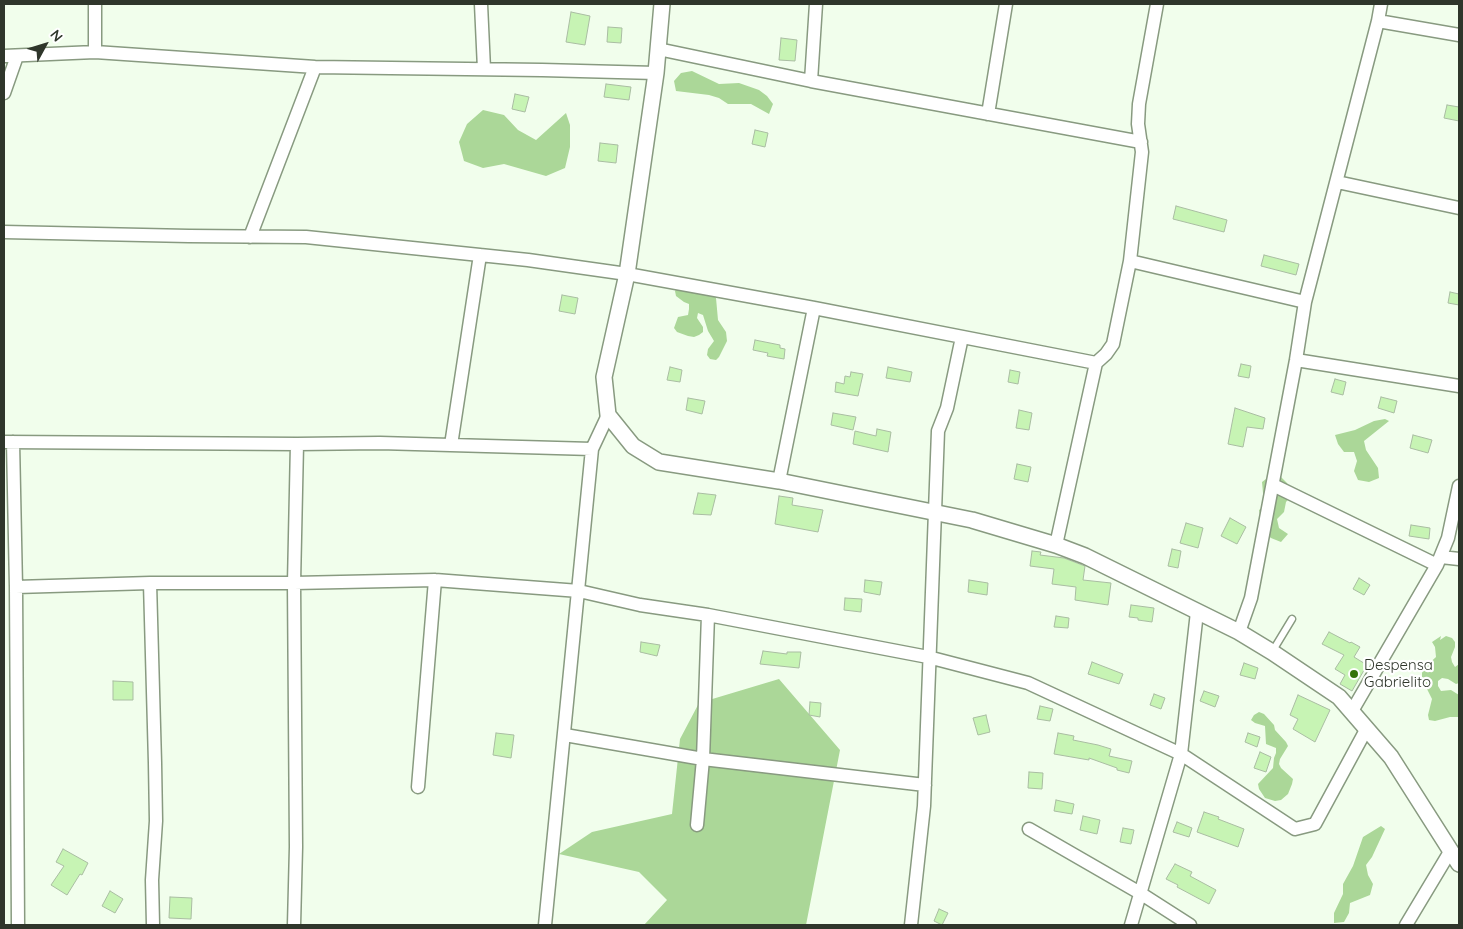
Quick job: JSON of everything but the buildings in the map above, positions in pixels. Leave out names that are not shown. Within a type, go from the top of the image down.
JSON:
[{"type":"street","points":[[95,4],[95,52]]},
{"type":"street","points":[[482,4],[484,69]]},
{"type":"street","points":[[545,925],[592,450],[608,415],[604,378],[626,274],[656,73],[662,4]]},
{"type":"street","points":[[811,81],[816,4]]},
{"type":"street","points":[[988,114],[1006,4]]},
{"type":"street","points":[[1056,545],[1096,363],[1113,344],[1130,261],[1141,163],[1141,142],[1138,124],[1139,104],[1157,4]]},
{"type":"street","points":[[1239,632],[1251,598],[1296,360],[1305,302],[1381,4]]},
{"type":"street","points":[[1378,21],[1459,35]]},
{"type":"street","points":[[658,49],[811,81],[1141,142]]},
{"type":"street","points":[[4,56],[95,52],[315,68],[656,73]]},
{"type":"street","points":[[4,93],[17,56]]},
{"type":"street","points":[[250,237],[315,68]]},
{"type":"street","points":[[1336,182],[1459,208]]},
{"type":"street","points":[[4,232],[19,234],[306,237],[528,260],[626,274],[814,308],[1096,363]]},
{"type":"street","points":[[451,445],[480,255]]},
{"type":"street","points":[[1130,261],[1305,302]]},
{"type":"street","points":[[779,481],[814,308]]},
{"type":"street","points":[[911,925],[923,815],[938,431],[946,408],[962,337]]},
{"type":"street","points":[[1296,360],[1459,386]]},
{"type":"street","points":[[608,415],[633,446],[659,462],[779,481],[972,520],[1056,545],[1085,556],[1239,632],[1339,697],[1391,757],[1459,864]]},
{"type":"street","points":[[18,925],[16,587],[8,442],[380,443],[592,450]]},
{"type":"street","points":[[294,925],[296,847],[294,583],[297,444]]},
{"type":"street","points":[[1273,485],[1439,561],[1459,559]]},
{"type":"street","points":[[1352,711],[1439,561],[1448,538],[1459,486]]},
{"type":"street","points":[[16,587],[150,583],[294,583],[435,580],[579,591],[928,657],[1034,685],[1181,754],[1295,829],[1315,824],[1367,728]]},
{"type":"street","points":[[418,787],[435,580]]},
{"type":"street","points":[[150,583],[156,772],[156,821],[152,880],[153,925]]},
{"type":"street","points":[[1131,925],[1181,754],[1197,612]]},
{"type":"street","points":[[697,825],[703,759],[708,616]]},
{"type":"street","points":[[564,735],[703,759],[924,785]]},
{"type":"street","points":[[4,778],[17,778]]},
{"type":"street","points":[[1029,829],[1140,893],[1190,925]]},
{"type":"street","points":[[1406,925],[1451,850]]},
{"type":"lane","points":[[1272,652],[1292,619]]},
{"type":"green space","points":[[692,71],[719,84],[739,83],[759,90],[773,104],[769,114],[751,104],[728,104],[719,98],[709,95],[676,91],[674,81],[681,73]]},
{"type":"green space","points":[[483,110],[504,115],[518,130],[536,140],[566,113],[570,125],[570,147],[565,168],[546,176],[504,164],[483,168],[464,161],[459,142],[467,124]]},
{"type":"green space","points":[[678,287],[714,295],[716,298],[718,320],[726,332],[727,341],[716,360],[710,359],[707,355],[708,349],[714,341],[708,331],[703,315],[698,313],[697,318],[703,327],[703,332],[699,335],[694,337],[688,336],[677,332],[674,328],[678,317],[688,315],[689,309],[689,304],[676,296],[675,291]]},
{"type":"green space","points":[[1385,419],[1389,421],[1364,441],[1366,450],[1378,468],[1379,478],[1369,482],[1358,480],[1354,471],[1357,461],[1354,452],[1344,452],[1338,444],[1335,435]]},
{"type":"green space","points":[[1270,476],[1280,476],[1287,483],[1292,495],[1286,502],[1284,512],[1277,519],[1279,528],[1288,534],[1281,542],[1271,538],[1263,531],[1259,510],[1267,504],[1262,482]]},
{"type":"green space","points":[[1441,636],[1440,640],[1446,636],[1452,638],[1455,642],[1451,657],[1455,667],[1459,664],[1459,683],[1456,684],[1442,678],[1438,681],[1438,686],[1441,691],[1451,690],[1459,695],[1459,717],[1435,721],[1429,720],[1428,715],[1432,699],[1422,679],[1422,673],[1424,668],[1436,657],[1435,647],[1432,642]]},
{"type":"green space","points":[[779,679],[840,750],[806,925],[644,925],[667,900],[639,872],[559,854],[592,832],[672,814],[680,739],[699,703]]},
{"type":"green space","points":[[1259,712],[1264,714],[1274,725],[1275,730],[1288,746],[1279,764],[1293,779],[1288,794],[1281,800],[1275,801],[1265,798],[1259,789],[1258,784],[1273,768],[1276,748],[1266,744],[1265,726],[1251,720]]},
{"type":"green space","points":[[1381,826],[1385,829],[1372,857],[1366,865],[1368,875],[1373,884],[1370,895],[1350,903],[1349,913],[1344,922],[1334,923],[1334,913],[1343,894],[1343,884],[1353,866],[1363,837]]},
{"type":"place","name":"Despensa Gabrielito","points":[[1354,674]]}]
